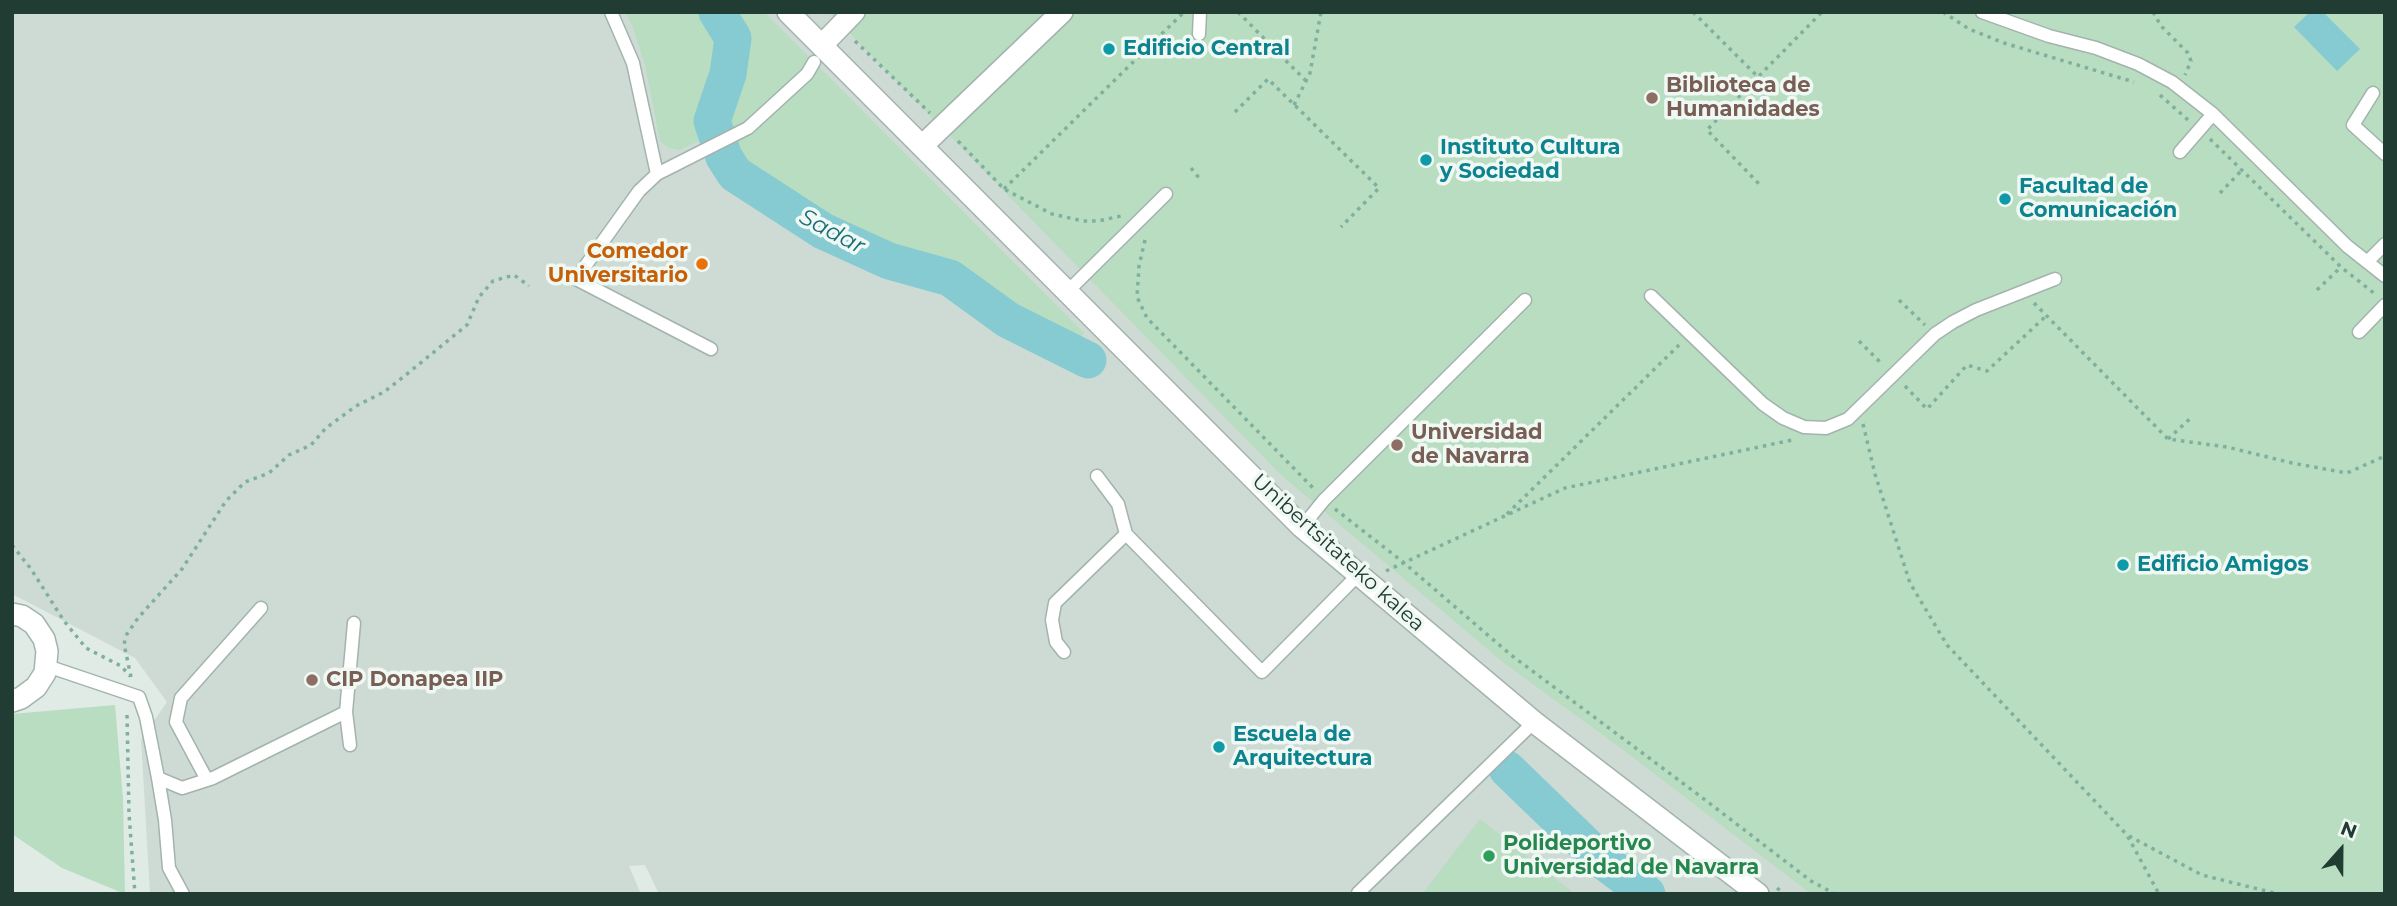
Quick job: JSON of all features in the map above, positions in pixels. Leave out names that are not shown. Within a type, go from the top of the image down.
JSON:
[{"type":"street","name":"Unibertsitateko kalea","points":[[788,12],[818,54],[922,146],[1302,527],[1368,575],[1534,722],[1758,894]]},
{"type":"street","points":[[922,146],[1062,12]]},
{"type":"street","points":[[818,54],[847,19]]},
{"type":"street","points":[[12,614],[22,616],[34,624],[44,639],[47,651],[47,666],[36,687],[12,701]]},
{"type":"lane","points":[[611,12],[633,63],[657,174]]},
{"type":"lane","points":[[1199,34],[1200,12]]},
{"type":"lane","points":[[1982,12],[2138,64],[2185,91],[2213,114],[2347,246],[2385,276]]},
{"type":"lane","points":[[710,349],[576,279],[639,191],[657,174],[748,128],[807,74],[818,54]]},
{"type":"lane","points":[[2373,93],[2353,125],[2385,154]]},
{"type":"lane","points":[[2180,152],[2213,114]]},
{"type":"lane","points":[[1068,292],[1167,194]]},
{"type":"lane","points":[[2367,262],[2385,244]]},
{"type":"lane","points":[[1651,296],[1763,404],[1783,418],[1804,427],[1826,428],[1848,419],[1935,334],[1953,321],[2055,279]]},
{"type":"lane","points":[[1302,527],[1324,500],[1525,300]]},
{"type":"lane","points":[[2359,332],[2385,305]]},
{"type":"lane","points":[[1097,476],[1118,504],[1126,534],[1262,672],[1368,575]]},
{"type":"lane","points":[[1064,652],[1056,642],[1052,620],[1055,603],[1126,534]]},
{"type":"lane","points":[[207,780],[176,722],[181,698],[261,608]]},
{"type":"lane","points":[[350,745],[346,712],[354,623]]},
{"type":"lane","points":[[47,666],[139,697],[146,717],[158,778],[169,868],[183,894]]},
{"type":"lane","points":[[158,778],[181,788],[207,780],[346,712]]},
{"type":"lane","points":[[1357,893],[1534,722]]},
{"type":"path","points":[[1004,189],[1184,12]]},
{"type":"path","points":[[1238,12],[1307,82]]},
{"type":"path","points":[[1294,105],[1307,82],[1321,12]]},
{"type":"path","points":[[1693,12],[1758,77]]},
{"type":"path","points":[[1761,186],[1707,130],[1822,12]]},
{"type":"path","points":[[2153,12],[2161,26],[2188,52],[2191,61],[2185,75],[2185,91]]},
{"type":"path","points":[[847,19],[1004,189],[1052,215],[1083,221],[1110,219],[1157,204]]},
{"type":"path","points":[[1235,113],[1268,79],[1379,188],[1341,227]]},
{"type":"path","points":[[1191,168],[1200,179]]},
{"type":"path","points":[[2220,192],[2242,170]]},
{"type":"path","points":[[1157,204],[1142,250],[1136,284],[1140,306],[1147,318],[1324,500],[1403,562],[1511,655],[1811,881],[1835,894]]},
{"type":"path","points":[[2317,290],[2341,267]]},
{"type":"path","points":[[131,677],[124,644],[127,634],[182,569],[226,501],[245,482],[269,473],[289,455],[311,445],[326,428],[356,406],[384,392],[407,374],[467,325],[479,297],[494,281],[514,275],[530,286]]},
{"type":"path","points":[[2023,291],[2168,439],[2227,447],[2347,473],[2385,456]]},
{"type":"path","points":[[1899,300],[1935,334]]},
{"type":"path","points":[[1927,409],[1967,365],[1987,371],[2047,315]]},
{"type":"path","points":[[1504,517],[1690,334]]},
{"type":"path","points":[[1859,408],[1875,474],[1910,583],[1947,645],[2127,835],[2159,894]]},
{"type":"path","points":[[2168,439],[2193,416]]},
{"type":"path","points":[[1368,575],[1403,562],[1565,488],[1802,438],[1826,428]]},
{"type":"path","points":[[12,545],[31,569],[64,621],[86,648],[121,666],[139,685]]},
{"type":"path","points":[[124,692],[129,729],[129,814],[135,894]]},
{"type":"path","points":[[2127,835],[2202,875],[2278,894]]},
{"type":"shaded area","name":"Universidad de Navarra","points":[[12,12],[2385,12],[2385,894],[659,894],[645,865],[629,866],[641,894],[150,894],[141,739],[167,702],[135,658],[12,594]]},
{"type":"green space","points":[[625,12],[764,12],[1084,333],[1072,346],[1039,326],[975,274],[948,262],[929,260],[896,250],[839,227],[742,163],[699,141],[680,150],[668,148],[660,141],[645,65]]},
{"type":"green space","points":[[829,12],[2385,12],[2385,894],[1811,894],[1626,752],[1504,663],[1282,476]]},
{"type":"green space","points":[[115,705],[123,799],[125,894],[62,868],[12,834],[12,714]]},
{"type":"green space","name":"Polideportivo Universidad de Navarra","points":[[1480,819],[1575,894],[1422,894]]},
{"type":"water","points":[[2310,12],[2323,12],[2360,49],[2337,71],[2294,27]]},
{"type":"waterway","name":"Sadar","points":[[717,12],[733,38],[728,74],[712,121],[724,157],[735,174],[823,231],[889,261],[950,278],[1008,320],[1088,360]]},
{"type":"waterway","name":"Sadar","points":[[1507,769],[1598,857],[1647,894]]},
{"type":"place","name":"Edificio Central","points":[[1109,49]]},
{"type":"place","name":"Biblioteca de Humanidades","points":[[1652,98]]},
{"type":"place","name":"Instituto Cultura y Sociedad","points":[[1426,160]]},
{"type":"place","name":"Facultad de Comunicación","points":[[2005,199]]},
{"type":"place","name":"Comedor Universitario","points":[[702,264]]},
{"type":"place","name":"Universidad de Navarra","points":[[1397,445]]},
{"type":"place","name":"Edificio Amigos","points":[[2123,565]]},
{"type":"place","name":"CIP Donapea IIP","points":[[312,680]]},
{"type":"place","name":"Escuela de Arquitectura","points":[[1219,747]]},
{"type":"place","name":"Polideportivo Universidad de Navarra","points":[[1489,856]]}]
